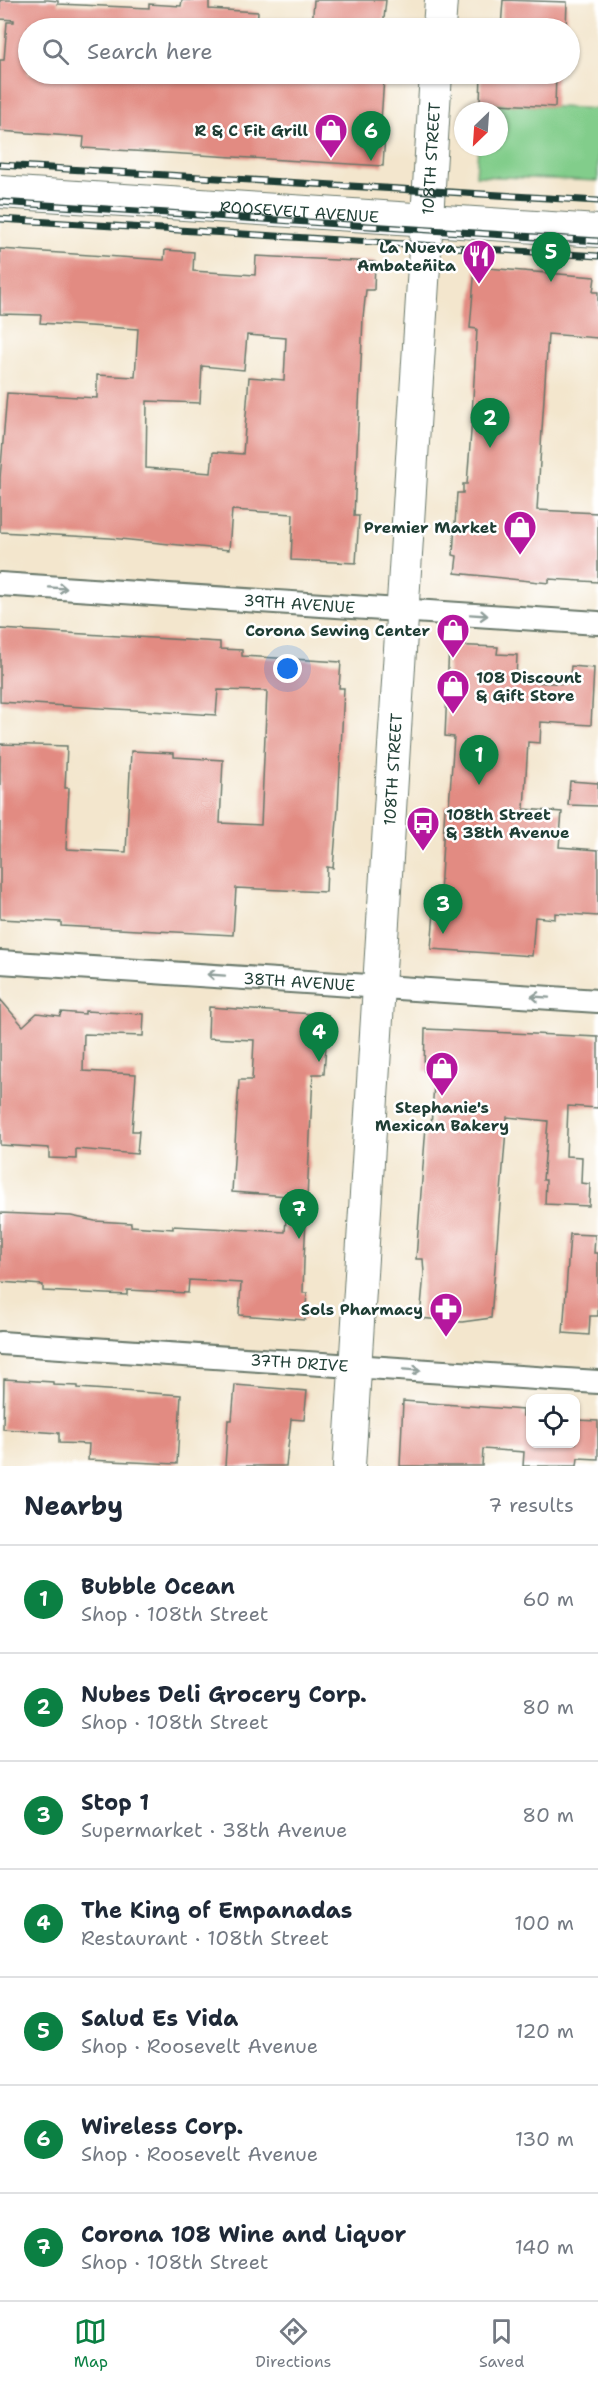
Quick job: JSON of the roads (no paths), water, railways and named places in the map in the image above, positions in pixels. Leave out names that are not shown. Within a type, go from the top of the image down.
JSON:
[{"type":"main road","points":[[440,18],[441,0]]},
{"type":"main road","name":"108TH STREET","points":[[349,1466],[353,1365],[379,987],[400,610],[435,84]]},
{"type":"main road","name":"ROOSEVELT AVENUE","points":[[0,192],[598,231]]},
{"type":"street","name":"39TH AVENUE","points":[[0,584],[598,623]]},
{"type":"street","name":"38TH AVENUE","points":[[0,962],[598,1001]]},
{"type":"street","name":"37TH DRIVE","points":[[0,1343],[598,1382]]},
{"type":"railway","points":[[0,165],[598,201]]},
{"type":"railway","points":[[0,202],[598,241]]},
{"type":"railway","points":[[0,219],[598,256]]},
{"type":"place","name":"R & C Fit Grill","points":[[331,159]]},
{"type":"place","name":"Wireless Corp.","points":[[371,161]]},
{"type":"place","name":"Salud Es Vida","points":[[551,282]]},
{"type":"place","name":"La Nueva Ambateñita","points":[[479,285]]},
{"type":"place","name":"Nubes Deli Grocery Corp.","points":[[490,448]]},
{"type":"place","name":"Premier Market","points":[[520,556]]},
{"type":"place","name":"Corona Sewing Center","points":[[453,659]]},
{"type":"place","name":"108 Discount & Gift Store","points":[[453,715]]},
{"type":"place","name":"Bubble Ocean","points":[[479,785]]},
{"type":"place","name":"108th Street & 38th Avenue","points":[[423,852]]},
{"type":"place","name":"Stop 1","points":[[443,934]]},
{"type":"place","name":"The King of Empanadas","points":[[319,1062]]},
{"type":"place","name":"Stephanie's Mexican Bakery","points":[[442,1097]]},
{"type":"place","name":"Corona 108 Wine and Liquor","points":[[299,1239]]},
{"type":"place","name":"Sols Pharmacy","points":[[446,1338]]}]
